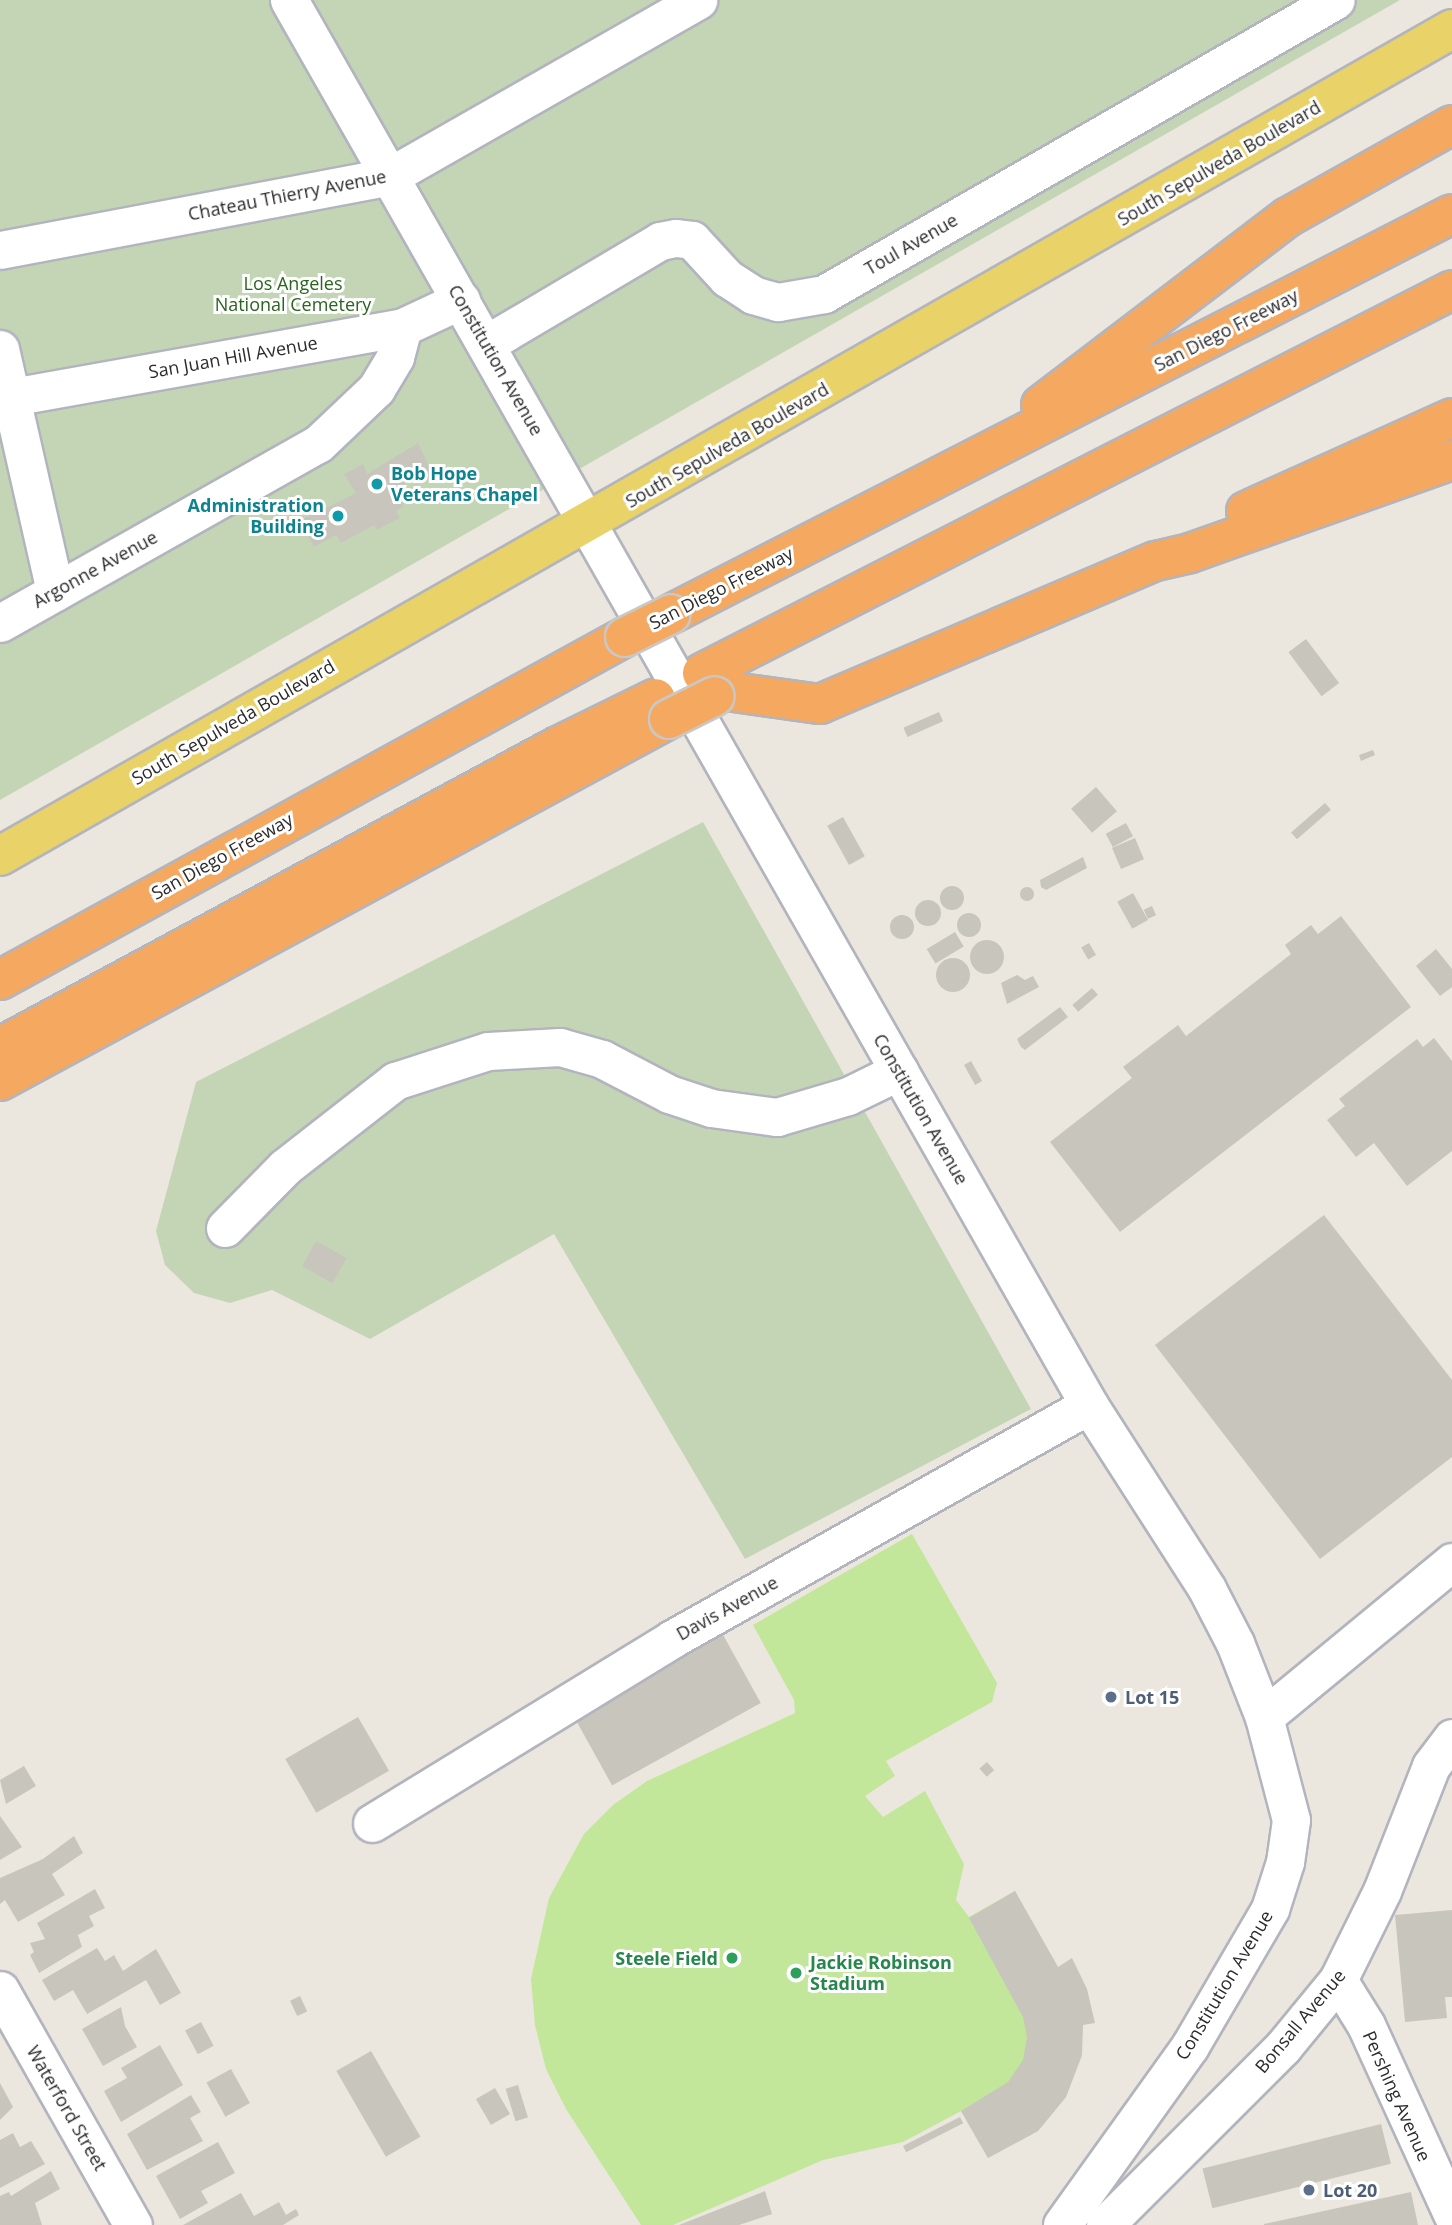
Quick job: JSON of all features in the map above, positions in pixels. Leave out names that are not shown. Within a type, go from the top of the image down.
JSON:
[{"type":"highway","points":[[956,469],[1288,216],[1452,125]]},
{"type":"highway","name":"San Diego Freeway","points":[[0,980],[625,637],[1452,214]]},
{"type":"highway","points":[[715,687],[1452,290]]},
{"type":"highway","points":[[0,1047],[556,747],[715,687],[1452,320]]},
{"type":"highway","points":[[1156,561],[1184,540],[1452,418]]},
{"type":"highway","points":[[715,687],[820,704],[1156,561],[1190,553],[1452,460]]},
{"type":"highway","points":[[0,1081],[664,708]]},
{"type":"main road","name":"South Sepulveda Boulevard","points":[[0,856],[1452,29]]},
{"type":"street","name":"Constitution Avenue","points":[[289,0],[589,522],[1088,1405],[1207,1589],[1235,1643],[1264,1717],[1291,1820],[1285,1862],[1270,1909],[1190,2046],[1062,2225]]},
{"type":"street","name":"Chateau Thierry Avenue","points":[[0,250],[390,176],[698,0]]},
{"type":"street","name":"Toul Avenue","points":[[486,344],[660,241],[676,238],[692,240],[727,278],[752,295],[778,302],[824,294],[1336,0]]},
{"type":"street","name":"San Juan Hill Avenue","points":[[5,398],[403,327],[461,300]]},
{"type":"street","name":"Argonne Avenue","points":[[0,623],[318,444],[376,388],[395,357],[403,327]]},
{"type":"street","points":[[0,349],[5,398],[55,592]]},
{"type":"street","points":[[225,1228],[285,1167],[395,1082],[488,1051],[560,1047],[602,1059],[669,1094],[711,1108],[777,1116],[848,1096],[899,1071]]},
{"type":"street","name":"Davis Avenue","points":[[372,1823],[672,1639],[1088,1405]]},
{"type":"street","points":[[1264,1717],[1452,1562]]},
{"type":"street","name":"Bonsall Avenue","points":[[1105,2225],[1283,2048],[1338,1980],[1378,1902],[1431,1766],[1452,1738]]},
{"type":"street","name":"Pershing Avenue","points":[[1338,1980],[1366,2025],[1452,2214]]},
{"type":"street","name":"Waterford Street","points":[[0,1990],[133,2225]]},
{"type":"green space","name":"Los Angeles National Cemetery","points":[[0,0],[1400,0],[0,800]]},
{"type":"green space","points":[[703,822],[1031,1409],[745,1559],[554,1234],[370,1339],[272,1290],[230,1303],[194,1293],[165,1265],[156,1231],[196,1082]]},
{"type":"green space","name":"Jackie Robinson Stadium","points":[[912,1534],[997,1683],[992,1702],[886,1761],[895,1776],[865,1796],[883,1817],[925,1791],[964,1864],[956,1900],[969,1917],[1015,1891],[1058,1967],[1082,2055],[1066,2097],[1038,2131],[988,2158],[961,2111],[903,2142],[823,2160],[673,2225],[641,2225],[566,2109],[546,2069],[535,2025],[531,1979],[549,1898],[584,1834],[613,1805],[647,1781],[795,1713],[794,1700],[753,1625]]},
{"type":"building","name":"Bob Hope Veterans Chapel","points":[[418,443],[433,475],[422,481],[419,476],[394,489],[404,506],[396,511],[400,518],[377,530],[374,525],[341,543],[336,535],[314,547],[299,521],[356,493],[344,474],[363,464],[367,474]]},
{"type":"building","points":[[1306,639],[1339,683],[1322,696],[1288,652]]},
{"type":"building","points":[[939,712],[943,721],[907,737],[903,728]]},
{"type":"building","points":[[1373,750],[1375,755],[1361,761],[1359,755]]},
{"type":"building","points":[[1096,787],[1117,811],[1092,833],[1071,809]]},
{"type":"building","points":[[1325,803],[1331,810],[1297,839],[1291,833]]},
{"type":"building","points":[[843,817],[865,856],[849,865],[827,826]]},
{"type":"building","points":[[1126,823],[1133,836],[1113,847],[1106,834]]},
{"type":"building","points":[[1135,838],[1144,859],[1121,869],[1112,848]]},
{"type":"building","points":[[1083,857],[1087,868],[1046,890],[1041,887],[1040,880]]},
{"type":"building","points":[[952,886],[963,893],[964,898],[957,909],[952,910],[941,903],[940,898],[947,887]]},
{"type":"building","points":[[1027,887],[1032,889],[1032,899],[1027,901],[1022,899],[1020,894],[1022,889]]},
{"type":"building","points":[[1133,893],[1148,920],[1132,929],[1117,902]]},
{"type":"building","points":[[928,900],[937,904],[941,913],[937,922],[928,926],[919,922],[915,913],[919,904]]},
{"type":"building","points":[[1152,906],[1156,915],[1148,919],[1144,910]]},
{"type":"building","points":[[969,913],[978,916],[981,925],[978,934],[969,937],[960,934],[957,925],[960,916]]},
{"type":"building","points":[[902,915],[911,918],[914,927],[911,936],[902,939],[893,936],[890,927],[893,918]]},
{"type":"building","points":[[1341,916],[1411,1007],[1120,1232],[1050,1142],[1132,1078],[1123,1067],[1178,1025],[1186,1036],[1291,954],[1285,945],[1311,925],[1318,934]]},
{"type":"building","points":[[955,932],[964,947],[935,964],[927,949]]},
{"type":"building","points":[[987,940],[999,945],[1004,957],[999,969],[987,974],[975,969],[970,957],[975,945]]},
{"type":"building","points":[[1089,943],[1096,955],[1088,960],[1081,947]]},
{"type":"building","points":[[1436,949],[1452,969],[1452,987],[1440,996],[1416,966]]},
{"type":"building","points":[[953,958],[965,963],[970,975],[965,987],[953,992],[941,987],[936,975],[941,963]]},
{"type":"building","points":[[1017,975],[1025,980],[1033,976],[1039,987],[1007,1004],[1001,983]]},
{"type":"building","points":[[1092,988],[1098,995],[1078,1012],[1072,1005]]},
{"type":"building","points":[[1060,1007],[1068,1017],[1025,1050],[1021,1047],[1017,1039]]},
{"type":"building","points":[[1434,1038],[1452,1061],[1452,1151],[1407,1186],[1374,1143],[1356,1157],[1327,1120],[1345,1106],[1339,1099],[1417,1039],[1423,1047]]},
{"type":"building","points":[[971,1061],[982,1081],[975,1085],[964,1065]]},
{"type":"building","points":[[1324,1215],[1452,1380],[1452,1457],[1320,1559],[1155,1345]]},
{"type":"building","points":[[316,1241],[347,1258],[333,1283],[302,1266]]},
{"type":"building","points":[[722,1633],[761,1703],[612,1785],[573,1715]]},
{"type":"building","points":[[358,1717],[389,1771],[316,1813],[285,1759]]},
{"type":"building","points":[[987,1762],[994,1770],[987,1777],[979,1769]]},
{"type":"building","points":[[24,1766],[36,1786],[6,1804],[0,1780]]},
{"type":"building","points":[[0,1816],[22,1847],[0,1860]]},
{"type":"building","points":[[74,1836],[83,1853],[52,1874],[65,1895],[18,1922],[5,1900],[0,1904],[0,1878],[43,1859]]},
{"type":"building","points":[[95,1889],[105,1908],[89,1916],[94,1926],[78,1935],[82,1947],[39,1973],[30,1955],[34,1952],[30,1943],[45,1939],[37,1923]]},
{"type":"building","points":[[1015,1891],[1058,1967],[1072,1958],[1087,1989],[1095,2023],[1083,2025],[1082,2055],[1066,2097],[1038,2131],[988,2158],[961,2111],[1008,2082],[1023,2060],[1027,2037],[1023,2017],[969,1918]]},
{"type":"building","points":[[1452,1910],[1452,1997],[1445,1997],[1447,2018],[1405,2022],[1395,1915]]},
{"type":"building","points":[[97,1948],[105,1961],[114,1955],[123,1971],[156,1949],[181,1993],[160,2005],[146,1980],[87,2014],[73,1990],[54,2001],[42,1980]]},
{"type":"building","points":[[300,1996],[307,2011],[297,2016],[290,2001]]},
{"type":"building","points":[[121,2007],[125,2026],[137,2047],[103,2066],[82,2029]]},
{"type":"building","points":[[201,2022],[214,2046],[198,2054],[185,2030]]},
{"type":"building","points":[[160,2045],[183,2085],[121,2122],[104,2091],[127,2078],[121,2068]]},
{"type":"building","points":[[371,2051],[420,2137],[386,2157],[336,2071]]},
{"type":"building","points":[[231,2069],[250,2103],[225,2117],[207,2083]]},
{"type":"building","points":[[0,2083],[13,2107],[0,2120]]},
{"type":"building","points":[[518,2085],[528,2118],[516,2121],[506,2089]]},
{"type":"building","points":[[495,2088],[510,2114],[491,2125],[476,2099]]},
{"type":"building","points":[[191,2095],[201,2112],[190,2118],[203,2141],[147,2170],[127,2134]]},
{"type":"building","points":[[960,2117],[963,2123],[906,2152],[903,2146]]},
{"type":"building","points":[[1381,2124],[1391,2164],[1212,2208],[1202,2169]]},
{"type":"building","points":[[13,2133],[20,2147],[31,2141],[45,2164],[0,2188],[0,2140]]},
{"type":"building","points":[[218,2142],[235,2173],[201,2191],[208,2203],[180,2219],[156,2176]]},
{"type":"building","points":[[51,2171],[60,2189],[35,2203],[42,2225],[0,2225],[0,2196],[9,2192],[11,2196]]},
{"type":"building","points":[[765,2191],[772,2214],[739,2225],[679,2225]]},
{"type":"building","points":[[1411,2192],[1418,2225],[1264,2225],[1264,2224]]},
{"type":"building","points":[[241,2193],[254,2216],[279,2202],[286,2215],[296,2209],[299,2215],[283,2225],[183,2225]]},
{"type":"place","name":"Bob Hope Veterans Chapel","points":[[377,484]]},
{"type":"place","name":"Administration Building","points":[[338,516]]},
{"type":"place","name":"Lot 15","points":[[1111,1697]]},
{"type":"place","name":"Steele Field","points":[[732,1958]]},
{"type":"place","name":"Jackie Robinson Stadium","points":[[796,1973]]},
{"type":"place","name":"Lot 20","points":[[1309,2190]]}]
